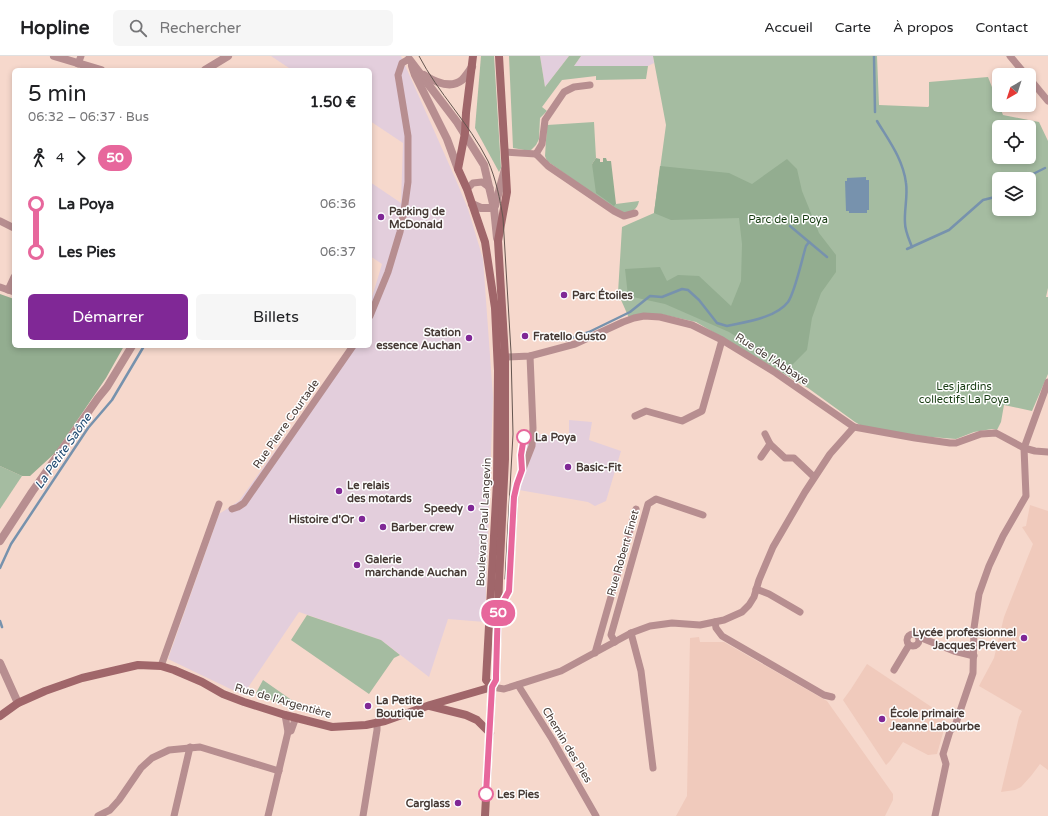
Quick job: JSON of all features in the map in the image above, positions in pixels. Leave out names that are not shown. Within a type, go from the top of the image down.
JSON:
[{"type":"main road","points":[[458,169],[465,134],[466,113],[474,56]]},
{"type":"main road","name":"Boulevard Paul Langevin","points":[[458,169],[467,189],[485,242],[495,308],[497,345],[497,482],[486,680],[492,687],[496,680],[505,459],[505,357],[498,241],[507,192],[499,56]]},
{"type":"main road","name":"Rue de l'Argentière","points":[[0,716],[18,703],[45,690],[82,678],[138,665],[161,666],[174,670],[202,682],[223,694],[284,714],[332,727],[366,725],[492,687]]},
{"type":"main road","points":[[485,816],[492,687]]},
{"type":"main road","points":[[430,706],[466,715],[477,720],[490,733]]},
{"type":"street","points":[[54,56],[79,60],[97,68]]},
{"type":"street","points":[[208,68],[228,56]]},
{"type":"street","points":[[1010,56],[1020,68]]},
{"type":"street","points":[[409,57],[465,134],[484,165],[494,208],[498,241]]},
{"type":"street","points":[[409,57],[415,75],[447,140],[458,169]]},
{"type":"street","points":[[372,311],[388,272],[400,232],[404,211],[408,182],[408,136],[398,75],[402,63],[409,57]]},
{"type":"street","points":[[420,73],[433,81],[449,84],[462,80],[472,67]]},
{"type":"street","points":[[536,154],[542,144],[545,120],[564,92],[574,87],[590,85]]},
{"type":"street","points":[[1036,86],[1048,101]]},
{"type":"street","points":[[505,152],[536,154],[548,166],[617,213],[624,216],[635,213]]},
{"type":"street","name":"Boulevard Paul Langevin","points":[[494,208],[505,169]]},
{"type":"street","points":[[467,189],[473,183],[482,182],[490,188]]},
{"type":"street","points":[[472,204],[481,208],[494,208]]},
{"type":"street","points":[[0,221],[12,227]]},
{"type":"street","points":[[0,287],[11,291]]},
{"type":"street","name":"Rue de l'Abbaye","points":[[505,357],[530,356],[575,344],[623,322],[644,316],[653,316],[692,326],[722,340],[776,373],[854,427],[950,443],[956,443],[981,434],[996,433],[1024,448],[1048,452]]},
{"type":"street","points":[[635,416],[646,411],[682,421],[702,411],[722,340]]},
{"type":"street","points":[[497,345],[505,357]]},
{"type":"street","points":[[0,541],[32,492],[107,387],[131,348]]},
{"type":"street","name":"Rue Pierre Courtade","points":[[232,509],[244,503],[352,348]]},
{"type":"street","points":[[498,604],[503,602],[509,591],[514,497],[517,484],[532,446],[533,428],[530,356]]},
{"type":"street","points":[[934,816],[946,764],[943,754],[944,750],[950,731],[955,726],[973,673],[974,628],[979,594],[989,566],[1003,536],[1026,496],[1024,448],[1048,382]]},
{"type":"street","points":[[492,687],[504,689],[561,671],[631,633],[650,626],[672,623],[700,625],[724,620],[742,612],[754,597],[765,563],[773,547],[814,477],[830,454],[854,427]]},
{"type":"street","points":[[764,434],[770,444],[785,458],[794,458],[814,477]]},
{"type":"street","points":[[761,457],[770,444]]},
{"type":"street","name":"Rue Robert Finet","points":[[615,642],[611,635],[648,504],[656,499],[703,515]]},
{"type":"street","points":[[161,666],[219,504]]},
{"type":"street","name":"Rue Robert Finet","points":[[595,653],[636,509]]},
{"type":"street","points":[[756,589],[769,594],[800,612]]},
{"type":"street","points":[[715,622],[716,628],[722,636],[824,695],[832,697]]},
{"type":"street","points":[[631,633],[641,671],[653,768]]},
{"type":"street","points":[[894,670],[909,645],[907,641],[909,635],[916,634],[919,637],[954,651],[974,656]]},
{"type":"street","points":[[0,663],[18,703]]},
{"type":"street","name":"Chemin des Pies","points":[[518,685],[552,739],[596,816]]},
{"type":"street","points":[[268,816],[288,732],[284,714]]},
{"type":"street","points":[[288,732],[291,731],[296,717]]},
{"type":"street","points":[[363,816],[377,722]]},
{"type":"street","points":[[174,816],[190,747]]},
{"type":"street","points":[[98,816],[110,810],[119,800],[141,768],[152,758],[169,750],[200,747],[279,771]]},
{"type":"shaded area","points":[[271,56],[401,56],[468,209],[483,259],[493,397],[485,622],[448,619],[429,677],[381,640],[299,612],[243,695],[168,659],[219,514],[239,501],[328,378],[348,348],[372,348],[372,297],[382,264],[372,257],[372,183],[401,203],[403,143],[372,122],[372,68],[289,68]]},
{"type":"shaded area","points":[[540,56],[569,56],[545,87]]},
{"type":"shaded area","points":[[581,56],[653,56],[654,63],[648,66],[574,66]]},
{"type":"shaded area","points":[[569,420],[592,422],[589,440],[621,451],[606,501],[595,506],[588,502],[519,490],[522,435],[538,434],[569,437]]},
{"type":"shaded area","name":"Lycée professionnel Jacques Prévert","points":[[1030,505],[1048,511],[1048,770],[1040,764],[1021,787],[1015,790],[1001,792],[1019,717],[1022,711],[979,686],[994,658],[1004,617],[1033,544],[1022,527],[1026,526]]},
{"type":"shaded area","points":[[699,637],[700,642],[724,642],[827,701],[893,794],[893,800],[885,816],[676,816],[687,796],[690,638]]},
{"type":"shaded area","name":"École primaire Jeanne Labourbe","points":[[867,664],[945,716],[945,726],[937,754],[928,755],[903,742],[886,765],[843,700]]},
{"type":"green space","points":[[481,56],[494,56],[501,168],[499,172],[475,128]]},
{"type":"green space","points":[[509,56],[540,56],[545,87],[569,56],[581,56],[574,66],[648,66],[646,79],[596,80],[596,76],[562,80],[542,107],[547,111],[540,118],[539,139],[530,151],[513,148]]},
{"type":"green space","name":"Parc de la Poya","points":[[653,56],[877,56],[879,105],[928,107],[929,82],[988,77],[992,87],[992,112],[1002,112],[1003,115],[1029,120],[992,120],[992,164],[1036,164],[1036,121],[1039,122],[1048,141],[1048,288],[1046,297],[1048,297],[1048,374],[1032,411],[1004,405],[1001,422],[997,430],[992,429],[974,432],[956,439],[919,436],[865,428],[808,388],[696,322],[660,314],[629,318],[618,293],[622,227],[654,213],[666,125]]},
{"type":"green space","points":[[594,122],[596,158],[592,164],[614,205],[639,201],[636,208],[632,211],[619,212],[547,161],[545,156],[547,125]]},
{"type":"green space","points":[[596,158],[600,159],[600,162],[603,162],[603,158],[606,158],[607,161],[611,161],[616,204],[614,206],[596,193],[592,164]]},
{"type":"green space","points":[[787,159],[797,169],[802,191],[819,233],[836,255],[836,272],[821,293],[812,318],[807,350],[792,365],[783,366],[729,332],[665,304],[628,296],[625,269],[660,267],[667,281],[678,275],[699,276],[731,306],[741,281],[742,244],[739,218],[671,220],[654,213],[660,166],[729,173],[752,184]]},
{"type":"green space","points":[[0,294],[12,298],[12,348],[123,348],[106,378],[55,453],[30,476],[22,476],[0,466]]},
{"type":"green space","points":[[0,466],[22,476],[0,509]]},
{"type":"green space","points":[[307,615],[381,640],[400,655],[394,658],[369,694],[291,640]]},
{"type":"green space","points":[[263,680],[303,708],[278,700],[277,702],[257,696],[256,693]]},
{"type":"water","points":[[866,177],[866,180],[869,180],[869,210],[867,210],[867,213],[849,213],[849,211],[846,211],[845,181],[847,181],[847,178]]},
{"type":"waterway","points":[[874,56],[875,112]]},
{"type":"waterway","points":[[877,121],[895,150],[902,166],[906,188],[905,226],[912,247]]},
{"type":"waterway","name":"La Petite Saône","points":[[1036,172],[1045,168]]},
{"type":"waterway","name":"La Petite Saône","points":[[907,249],[949,230],[983,200],[992,198]]},
{"type":"waterway","name":"La Petite Saône","points":[[790,226],[827,257]]},
{"type":"waterway","name":"La Petite Saône","points":[[566,340],[589,332],[630,312],[650,296],[662,297],[682,289],[688,290],[699,300],[717,323],[727,326],[768,316],[783,307],[791,297],[806,246],[809,242]]},
{"type":"waterway","name":"La Petite Saône","points":[[0,568],[11,544],[88,428],[112,400],[143,348]]},
{"type":"waterway","name":"La Petite Saône","points":[[0,621],[2,627]]},
{"type":"tram line","points":[[419,56],[435,83],[472,134],[488,161],[502,211],[511,352],[513,434],[505,579]]},
{"type":"bus line","name":"50","points":[[486,794],[490,709],[492,705],[492,687],[496,680],[498,604],[503,602],[509,591],[514,497],[522,470],[521,455],[524,437]]},
{"type":"place","name":"Parking de McDonald","points":[[381,217]]},
{"type":"place","name":"Parc Étoiles","points":[[564,295]]},
{"type":"place","name":"Fratello Gusto","points":[[525,336]]},
{"type":"place","name":"Station essence Auchan","points":[[469,338]]},
{"type":"place","name":"La Poya","points":[[524,437]]},
{"type":"place","name":"Basic-Fit","points":[[568,467]]},
{"type":"place","name":"Le relais des motards","points":[[339,491]]},
{"type":"place","name":"Speedy","points":[[471,508]]},
{"type":"place","name":"Histoire d'Or","points":[[362,519]]},
{"type":"place","name":"Barber crew","points":[[383,527]]},
{"type":"place","name":"Galerie marchande Auchan","points":[[357,565]]},
{"type":"place","name":"Lycée professionnel Jacques Prévert","points":[[1024,638]]},
{"type":"place","name":"La Petite Boutique","points":[[368,706]]},
{"type":"place","name":"École primaire Jeanne Labourbe","points":[[882,719]]},
{"type":"place","name":"Les Pies","points":[[486,794]]},
{"type":"place","name":"Carglass","points":[[458,803]]},
{"type":"park label","name":"Les jardins collectifs La Poya","points":[[964,392]]}]
